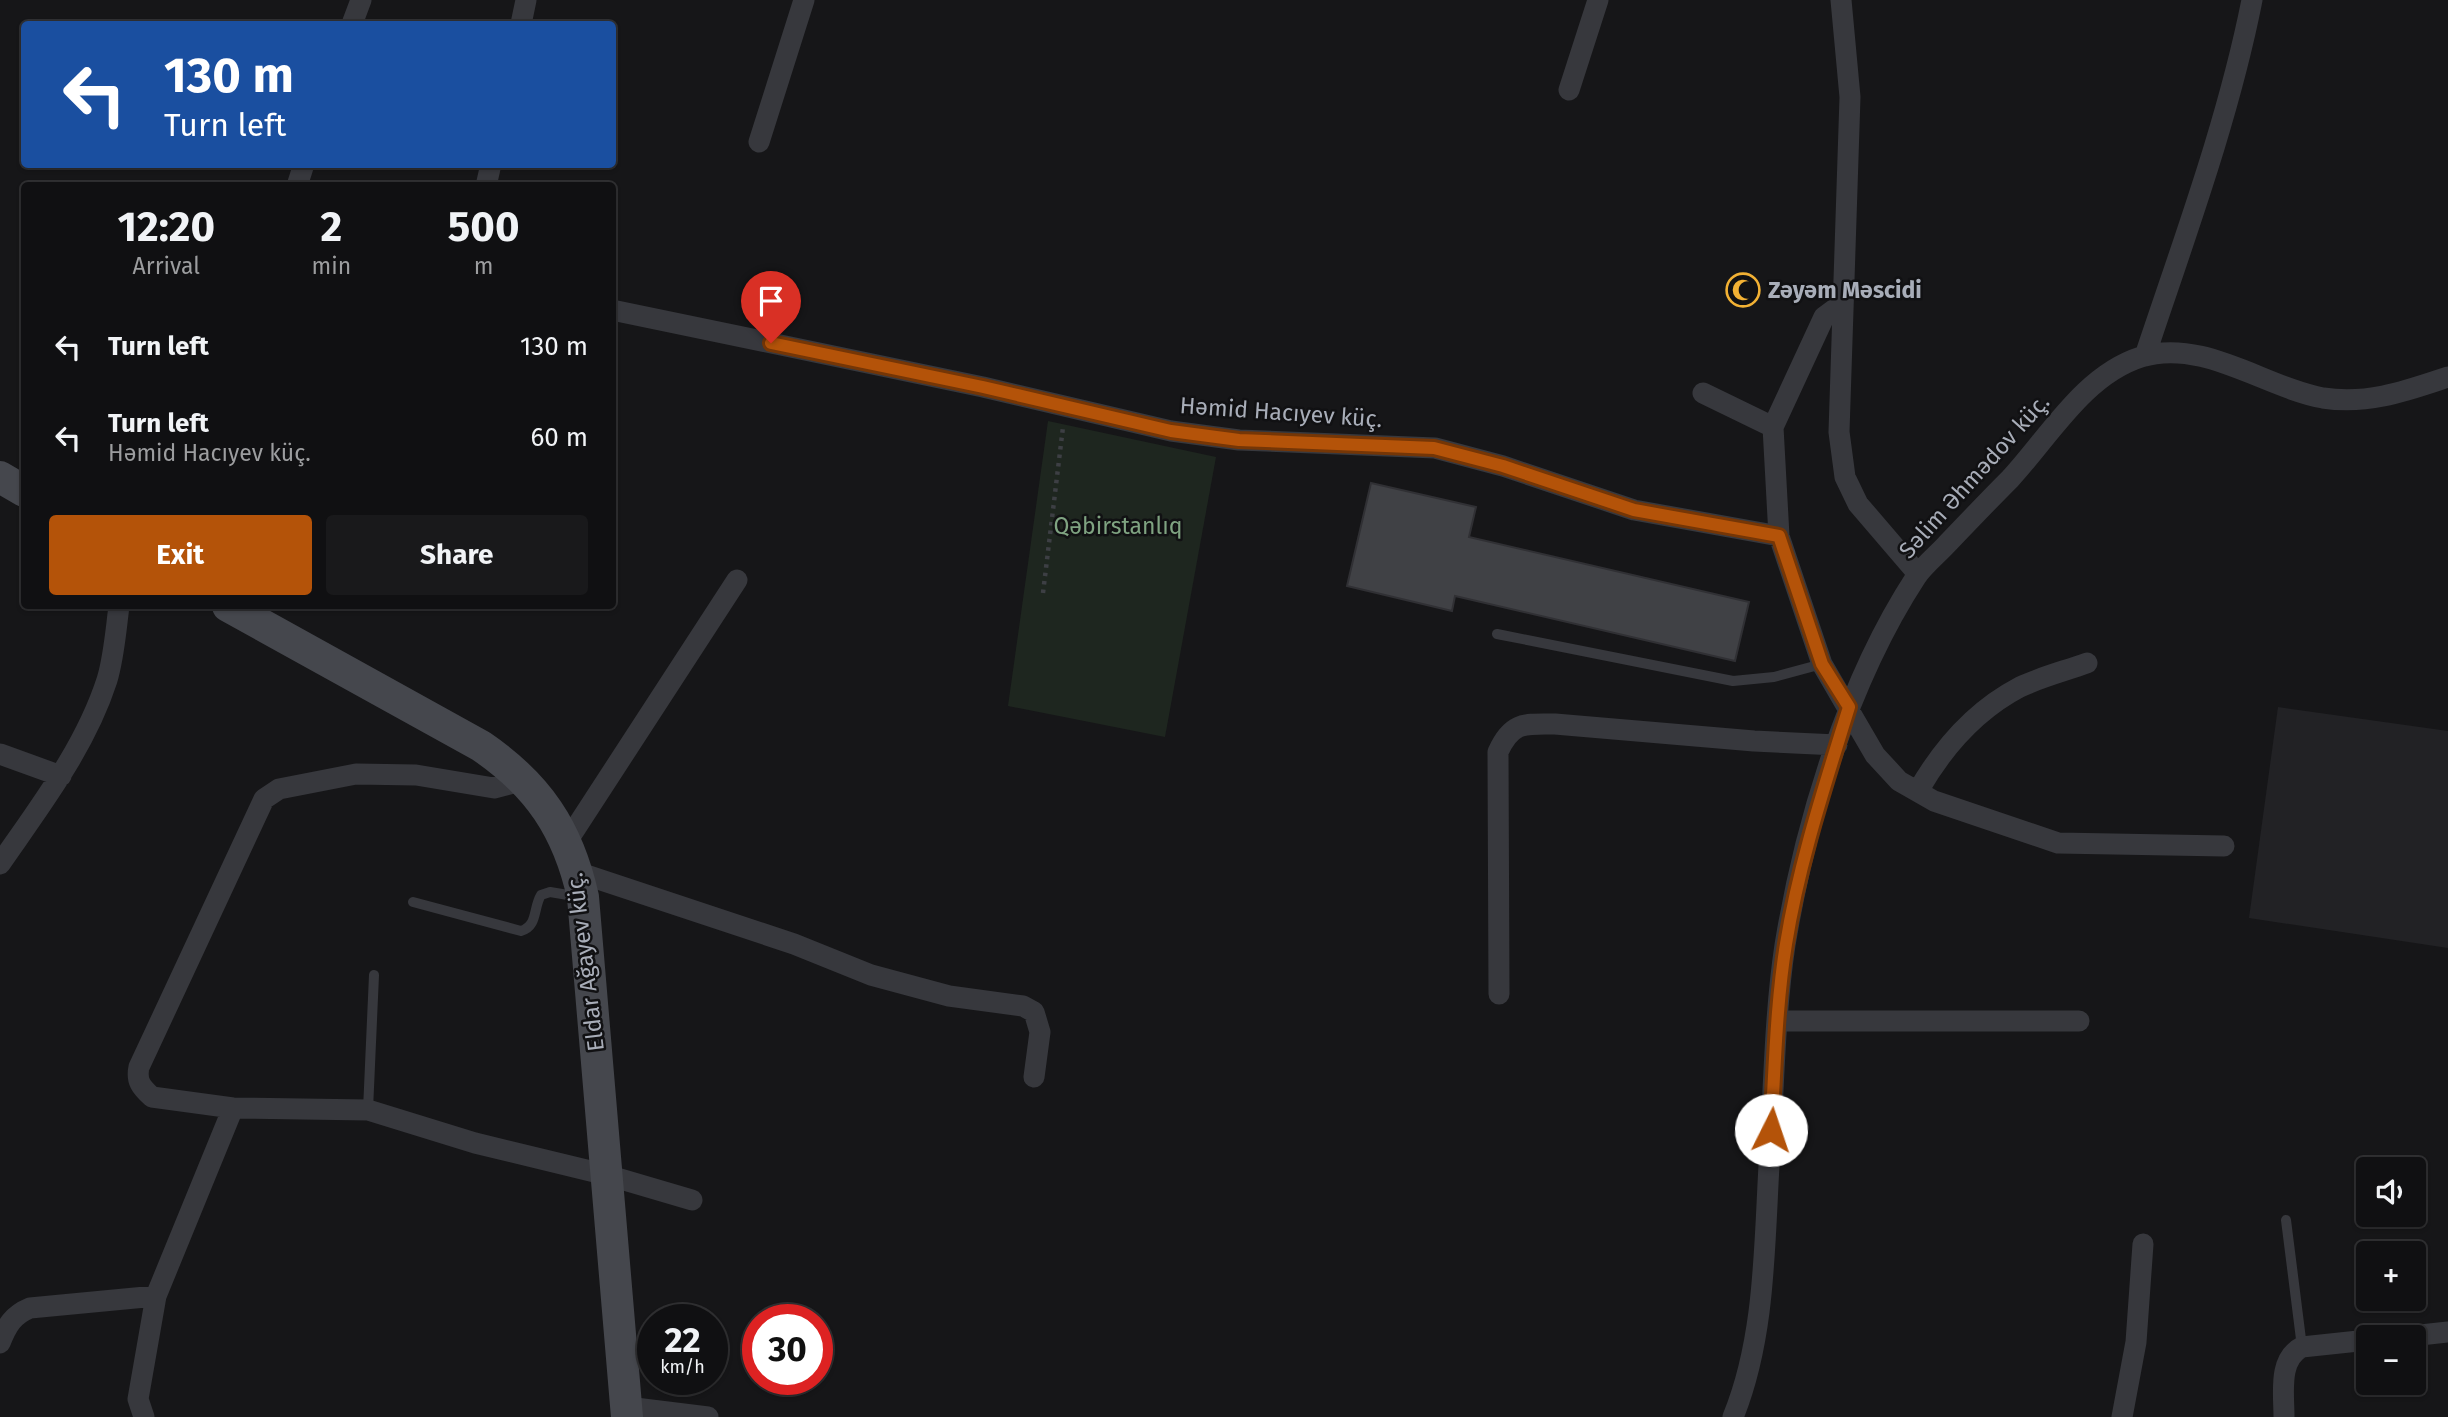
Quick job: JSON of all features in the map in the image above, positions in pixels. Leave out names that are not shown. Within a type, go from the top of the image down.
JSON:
[{"type":"main road","points":[[0,477],[21,489]]},
{"type":"main road","name":"Eldar Ağayev küç.","points":[[233,609],[481,746],[525,780],[551,815],[575,871],[607,1175],[627,1412]]},
{"type":"street","points":[[353,21],[361,0]]},
{"type":"street","points":[[522,21],[526,0]]},
{"type":"street","points":[[759,142],[804,0]]},
{"type":"street","points":[[1569,90],[1598,0]]},
{"type":"street","points":[[2145,356],[2193,212],[2243,46],[2252,0]]},
{"type":"street","points":[[1836,1],[1850,97],[1839,432],[1846,477],[1858,504],[1918,574]]},
{"type":"street","points":[[1843,303],[1824,317],[1773,427],[1779,536],[1822,664],[1875,755],[1899,781],[1918,791],[1972,814],[2058,843],[2224,846]]},
{"type":"street","name":"Həmid Hacıyev küç.","points":[[616,311],[1066,406],[1171,431],[1239,440],[1434,448],[1503,466],[1634,510],[1779,536]]},
{"type":"street","name":"Səlim Əhmədov küç.","points":[[1733,1417],[1741,1398],[1754,1345],[1760,1294],[1778,1021],[1786,945],[1796,889],[1806,845],[1849,707],[1879,642],[1918,574],[2030,458],[2073,405],[2106,375],[2145,356],[2202,357],[2293,390],[2324,398],[2370,400],[2448,377]]},
{"type":"street","points":[[1703,393],[1773,427]]},
{"type":"street","points":[[737,580],[575,871],[794,944],[871,975],[949,996],[1023,1006],[1034,1012],[1040,1032],[1034,1077]]},
{"type":"street","points":[[0,864],[61,776],[89,726],[108,677],[119,609]]},
{"type":"street","points":[[1918,791],[1938,756],[1980,714],[2020,687],[2087,663]]},
{"type":"street","points":[[1499,994],[1498,752],[1506,734],[1523,724],[1555,724],[1754,741],[1837,745]]},
{"type":"street","points":[[0,754],[61,776]]},
{"type":"street","points":[[525,780],[494,788],[416,775],[356,774],[279,789],[264,799],[139,1067],[137,1078],[142,1088],[152,1097],[233,1108],[368,1110],[475,1143],[607,1175],[692,1200]]},
{"type":"street","points":[[1778,1021],[2079,1021]]},
{"type":"street","points":[[144,1417],[138,1399],[156,1296],[233,1108]]},
{"type":"street","points":[[2122,1417],[2136,1342],[2143,1244]]},
{"type":"street","points":[[0,1343],[16,1314],[30,1308],[156,1296]]},
{"type":"street","points":[[2426,1334],[2448,1332]]},
{"type":"street","points":[[2284,1417],[2286,1366],[2294,1352],[2302,1347],[2356,1341]]},
{"type":"street","points":[[627,1412],[708,1417]]},
{"type":"lane","points":[[1497,634],[1733,681],[1774,677],[1822,664]]},
{"type":"lane","points":[[414,902],[521,931],[528,929],[534,922],[541,894],[550,892],[575,871]]},
{"type":"lane","points":[[368,1110],[374,975]]},
{"type":"lane","points":[[2286,1220],[2302,1347]]},
{"type":"path","points":[[1043,593],[1066,406]]},
{"type":"shaded area","points":[[2278,707],[2448,731],[2448,948],[2249,918]]},
{"type":"green space","name":"Qəbirstanlıq","points":[[1048,421],[1216,457],[1165,737],[1008,706]]},
{"type":"building","points":[[1371,483],[1476,507],[1469,537],[1749,602],[1735,661],[1455,596],[1452,611],[1347,586]]},
{"type":"place","name":"Zəyəm Məscidi","points":[[1743,290]]},
{"type":"route","points":[[771,343],[983,387],[1171,431],[1239,440],[1434,448],[1503,466],[1634,510],[1779,536],[1822,664],[1849,707],[1806,845],[1796,889],[1780,989],[1771,1130]]}]
